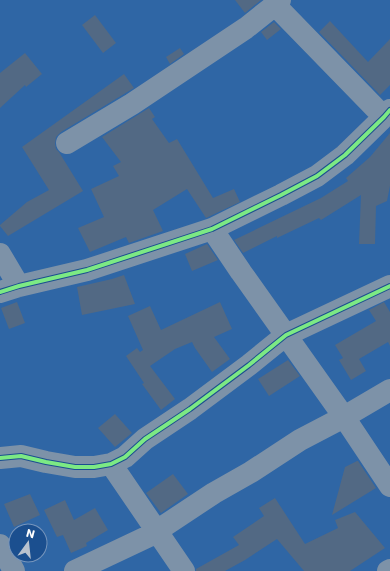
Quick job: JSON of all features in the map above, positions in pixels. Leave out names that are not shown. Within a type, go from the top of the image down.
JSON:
[{"type":"street","points":[[0,254],[10,289],[86,270],[212,229],[317,176],[345,156],[387,113],[278,3],[246,28],[132,104],[67,142]]},
{"type":"street","points":[[212,229],[344,417],[390,486]]},
{"type":"street","points":[[0,458],[21,456],[75,467],[94,467],[112,464],[125,457],[145,439],[190,409],[286,335],[390,286]]},
{"type":"street","points":[[75,571],[149,536],[214,493],[251,472],[300,440],[344,417],[390,390]]},
{"type":"street","points":[[112,464],[184,571]]},
{"type":"street","points":[[0,545],[14,571]]},
{"type":"shaded area","points":[[0,0],[390,0],[390,571],[0,571]]},
{"type":"building","points":[[235,0],[261,0],[245,13]]},
{"type":"building","points":[[95,15],[116,43],[103,53],[82,25]]},
{"type":"building","points":[[330,21],[368,62],[390,39],[390,85],[380,95],[319,32]]},
{"type":"building","points":[[274,22],[281,29],[267,40],[261,32]]},
{"type":"building","points":[[180,48],[184,54],[170,64],[166,57]]},
{"type":"building","points":[[25,53],[42,74],[26,87],[25,85],[0,108],[0,73]]},
{"type":"building","points":[[124,74],[134,88],[61,132],[56,137],[56,149],[83,191],[8,236],[0,225],[27,202],[49,190],[22,147]]},
{"type":"building","points":[[149,108],[155,117],[152,119],[169,143],[177,139],[213,198],[234,189],[240,202],[206,218],[187,189],[153,210],[163,231],[129,243],[126,237],[90,252],[78,228],[104,217],[91,189],[119,176],[113,166],[121,162],[102,137]]},
{"type":"building","points":[[390,133],[390,186],[387,201],[376,206],[375,244],[359,244],[361,195],[321,220],[319,218],[277,238],[277,236],[243,253],[234,240],[321,198],[348,181],[346,178],[370,157]]},
{"type":"building","points":[[207,244],[218,260],[192,271],[185,254]]},
{"type":"building","points":[[124,275],[135,304],[82,315],[77,287]]},
{"type":"building","points":[[17,302],[25,323],[9,329],[1,308]]},
{"type":"building","points":[[220,302],[232,329],[214,337],[230,359],[212,372],[192,342],[175,349],[150,366],[175,399],[161,410],[142,384],[144,383],[126,356],[137,348],[140,352],[143,350],[128,316],[150,306],[161,330]]},
{"type":"building","points":[[384,302],[390,312],[390,346],[388,342],[359,359],[366,371],[351,380],[339,360],[343,358],[335,345],[376,321],[369,310]]},
{"type":"building","points":[[288,360],[300,376],[269,396],[258,379]]},
{"type":"building","points":[[115,414],[132,433],[115,447],[98,428]]},
{"type":"building","points":[[357,461],[376,488],[332,515],[345,467]]},
{"type":"building","points":[[173,474],[188,494],[161,513],[146,493]]},
{"type":"building","points":[[30,494],[40,515],[23,523],[12,523],[4,504]]},
{"type":"building","points":[[275,498],[305,544],[338,528],[335,520],[355,512],[385,548],[350,571],[304,571],[277,539],[225,571],[196,571],[196,569],[239,545],[233,537],[264,516],[259,508]]},
{"type":"building","points":[[65,500],[74,520],[95,508],[108,530],[86,543],[87,546],[71,553],[63,535],[57,537],[44,510]]},
{"type":"cycle path","points":[[0,292],[87,270],[212,229],[317,176],[345,155],[390,110]]},
{"type":"cycle path","points":[[0,458],[21,456],[75,467],[94,467],[111,464],[125,457],[145,439],[190,409],[286,335],[390,286]]}]
